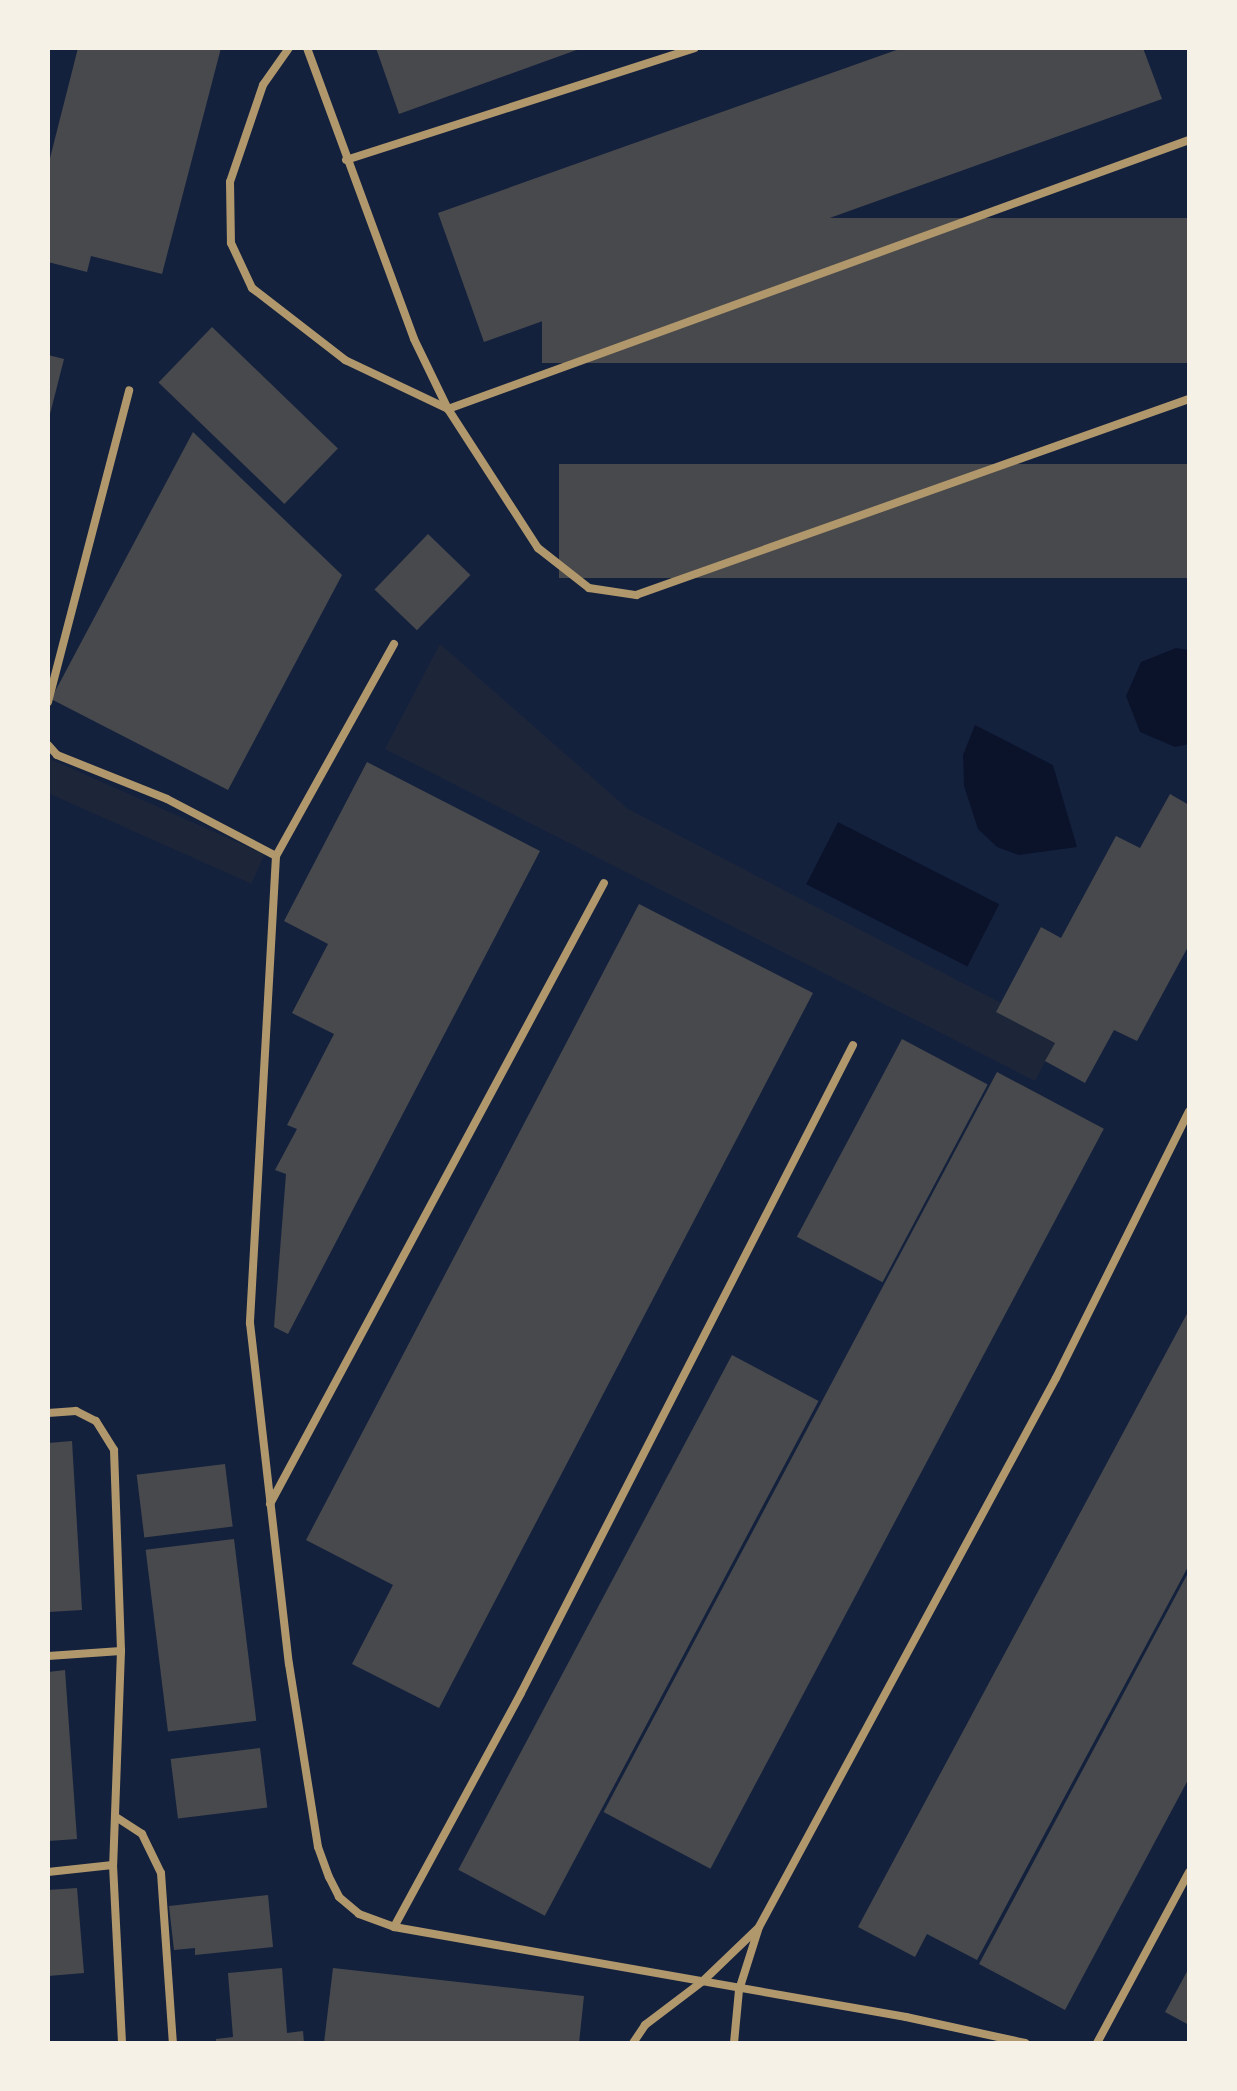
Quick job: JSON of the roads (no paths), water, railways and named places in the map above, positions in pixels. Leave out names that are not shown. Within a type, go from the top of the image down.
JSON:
[{"type":"street","points":[[289,48],[263,85],[230,182],[231,243],[252,288],[301,329],[345,360],[448,409],[1189,140]]},
{"type":"street","points":[[307,48],[414,339],[448,409],[538,548],[589,588],[636,595],[1189,399]]},
{"type":"street","points":[[346,160],[694,48]]},
{"type":"street","points":[[48,702],[129,390]]},
{"type":"street","points":[[394,644],[276,856],[250,1323],[269,1505],[318,1847],[339,1897],[359,1914],[394,1927],[906,2017],[1025,2043]]},
{"type":"street","points":[[48,745],[57,755],[167,799],[276,856]]},
{"type":"street","points":[[269,1505],[604,883]]},
{"type":"street","points":[[394,1927],[521,1693],[853,1045]]},
{"type":"street","points":[[734,2043],[739,1990],[759,1927],[1056,1378],[1189,1111]]},
{"type":"street","points":[[48,1413],[76,1411],[107,1431],[116,1484],[121,1651],[113,1865],[122,2043]]},
{"type":"street","points":[[48,1656],[121,1651]]},
{"type":"street","points":[[116,1817],[142,1834],[161,1873],[173,2043]]},
{"type":"street","points":[[48,1872],[113,1865]]},
{"type":"street","points":[[1097,2043],[1189,1872]]},
{"type":"street","points":[[633,2043],[645,2025],[703,1981],[759,1927]]}]
